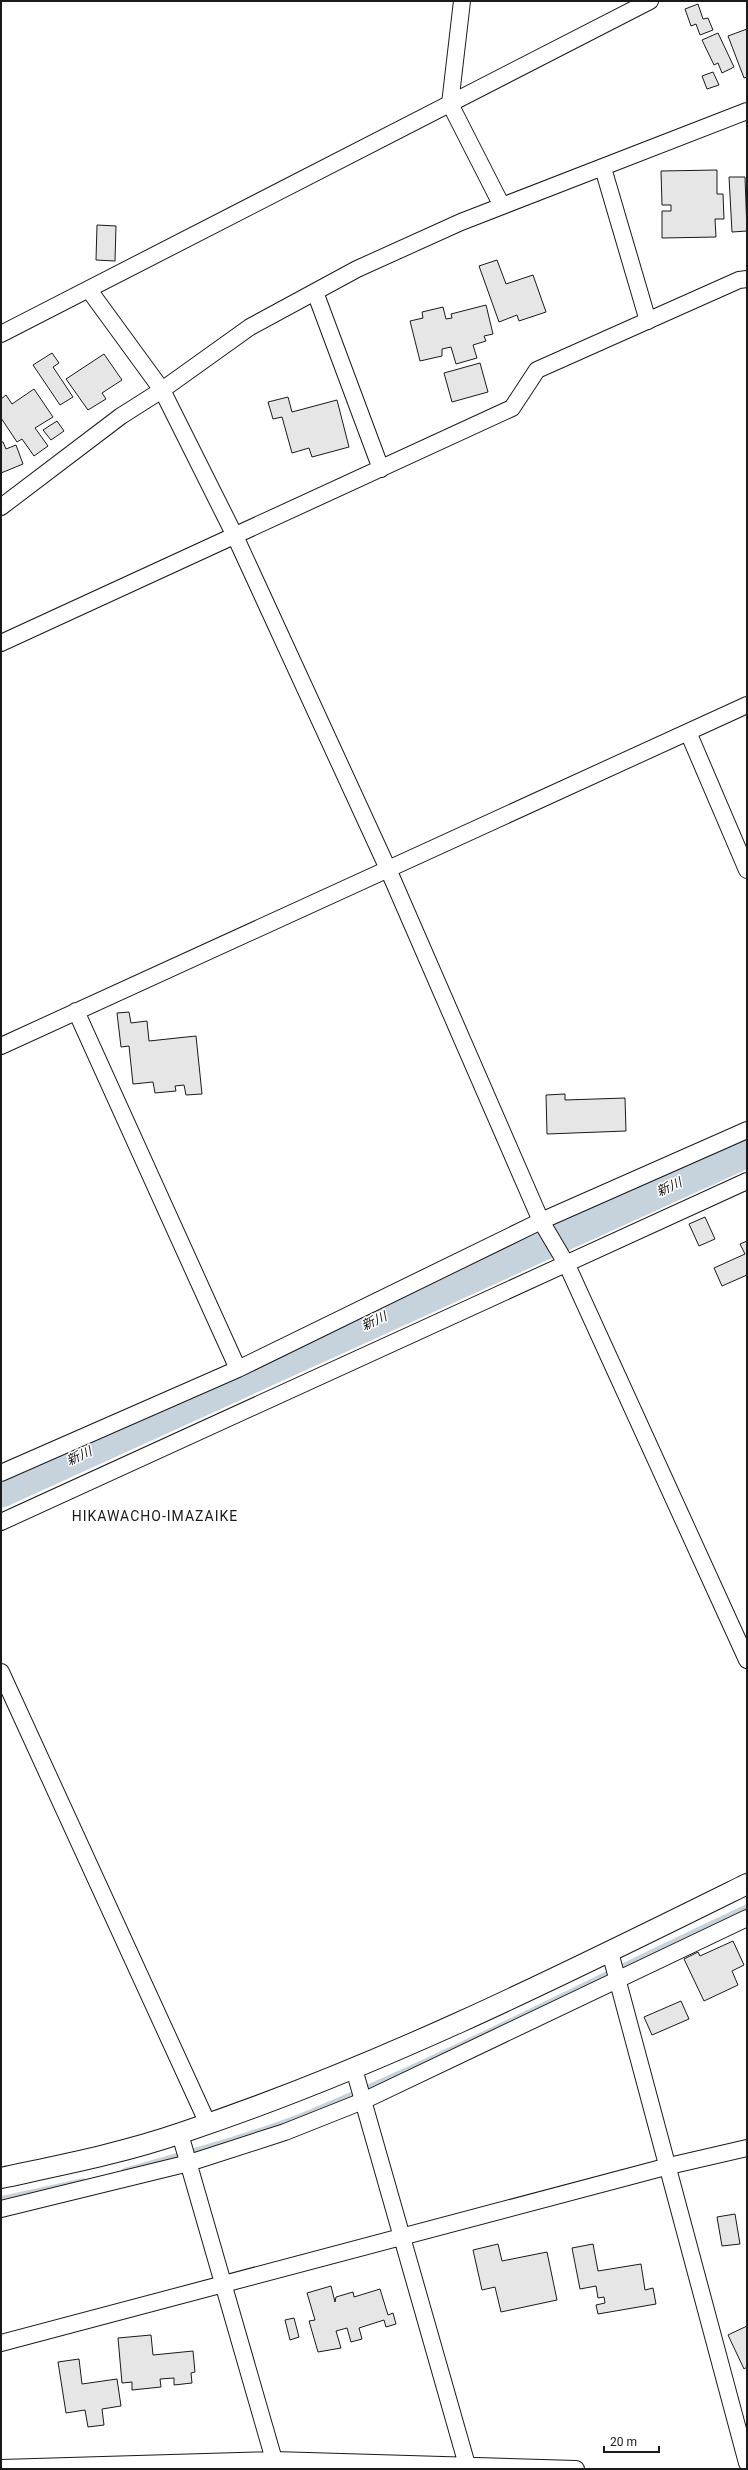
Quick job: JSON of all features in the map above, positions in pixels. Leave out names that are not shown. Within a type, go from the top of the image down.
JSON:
[{"type":"street","points":[[462,1],[450,104],[502,206]]},
{"type":"street","points":[[1,334],[650,1]]},
{"type":"street","points":[[1,507],[121,416],[162,390],[250,328],[357,269],[460,222],[603,168],[747,111]]},
{"type":"street","points":[[603,168],[648,321]]},
{"type":"street","points":[[1,643],[512,408],[537,370],[739,280],[747,278]]},
{"type":"street","points":[[88,290],[162,390],[235,536],[388,869],[541,1221],[563,1259],[747,1660]]},
{"type":"street","points":[[315,292],[381,469]]},
{"type":"street","points":[[1,1046],[76,1010],[747,706]]},
{"type":"street","points":[[688,732],[747,870]]},
{"type":"street","points":[[76,1010],[238,1369]]},
{"type":"street","points":[[1,1473],[238,1369],[541,1221],[747,1130]]},
{"type":"street","points":[[1,1522],[563,1259],[747,1182]]},
{"type":"street","points":[[1,1672],[208,2124]]},
{"type":"street","points":[[1,2178],[180,2134],[354,2069],[610,1952],[747,1884]]},
{"type":"street","points":[[1,2209],[189,2163],[285,2132],[363,2101],[617,1978],[747,1918]]},
{"type":"street","points":[[610,1952],[669,2166],[747,2463]]},
{"type":"street","points":[[354,2069],[401,2238],[467,2464]]},
{"type":"street","points":[[180,2134],[274,2460]]},
{"type":"street","points":[[1,2343],[669,2166],[747,2148]]},
{"type":"street","points":[[1,2468],[274,2460],[467,2464],[576,2469]]},
{"type":"building","points":[[698,4],[703,19],[708,18],[713,30],[700,35],[696,24],[691,26],[685,9]]},
{"type":"building","points":[[747,29],[747,77],[744,78],[728,36]]},
{"type":"building","points":[[718,33],[734,67],[722,73],[718,63],[714,65],[702,40]]},
{"type":"building","points":[[713,72],[719,85],[707,89],[702,76]]},
{"type":"building","points":[[717,170],[717,194],[723,194],[724,219],[715,219],[716,237],[662,238],[662,211],[671,211],[671,205],[662,205],[661,171]]},
{"type":"building","points":[[729,177],[745,177],[747,231],[732,232]]},
{"type":"building","points":[[97,225],[116,226],[115,261],[96,260]]},
{"type":"building","points":[[497,260],[506,284],[533,275],[546,312],[519,321],[517,315],[499,322],[479,266]]},
{"type":"building","points":[[486,305],[493,334],[484,336],[486,341],[473,345],[477,358],[456,364],[451,347],[442,349],[442,356],[420,361],[410,321],[423,318],[422,312],[443,307],[446,319],[452,318],[451,314]]},
{"type":"building","points":[[52,353],[59,363],[53,367],[73,397],[60,405],[33,365]]},
{"type":"building","points":[[104,354],[122,380],[102,393],[106,399],[88,410],[66,379]]},
{"type":"building","points":[[480,363],[488,392],[452,402],[444,373]]},
{"type":"building","points":[[34,389],[53,417],[35,428],[48,446],[34,456],[22,439],[17,442],[1,418],[1,399],[6,395],[12,404]]},
{"type":"building","points":[[288,397],[292,412],[337,400],[349,447],[312,457],[309,448],[292,453],[282,417],[273,419],[268,402]]},
{"type":"building","points":[[57,421],[64,431],[51,440],[43,430]]},
{"type":"building","points":[[1,442],[3,442],[6,449],[16,445],[23,464],[1,473]]},
{"type":"building","points":[[129,1012],[131,1023],[147,1021],[149,1041],[196,1036],[202,1094],[186,1095],[184,1085],[175,1086],[176,1091],[155,1093],[153,1082],[133,1084],[129,1046],[121,1047],[117,1013]]},
{"type":"building","points":[[565,1094],[565,1100],[625,1098],[626,1131],[547,1134],[546,1095]]},
{"type":"building","points":[[705,1217],[715,1239],[699,1246],[689,1224]]},
{"type":"building","points":[[747,1241],[747,1275],[722,1286],[714,1268],[745,1254],[740,1244]]},
{"type":"building","points":[[733,1941],[744,1965],[732,1971],[738,1985],[704,2001],[684,1959],[698,1952],[700,1956]]},
{"type":"building","points":[[681,2001],[689,2019],[652,2035],[644,2017]]},
{"type":"building","points":[[735,2214],[740,2244],[722,2246],[717,2217]]},
{"type":"building","points":[[498,2244],[502,2261],[547,2252],[557,2300],[501,2312],[495,2287],[482,2290],[473,2250]]},
{"type":"building","points":[[593,2244],[598,2271],[641,2264],[645,2290],[653,2288],[656,2304],[598,2314],[596,2305],[605,2303],[604,2297],[598,2298],[596,2286],[580,2289],[572,2248]]},
{"type":"building","points":[[331,2286],[335,2302],[336,2297],[353,2292],[354,2297],[380,2289],[388,2315],[393,2313],[396,2324],[386,2327],[384,2320],[359,2328],[362,2339],[351,2342],[347,2328],[336,2331],[341,2348],[318,2352],[309,2321],[315,2320],[307,2293]]},
{"type":"building","points":[[294,2318],[299,2337],[290,2340],[285,2320]]},
{"type":"building","points":[[747,2326],[747,2367],[744,2369],[728,2335]]},
{"type":"building","points":[[151,2335],[153,2355],[193,2351],[195,2372],[191,2373],[192,2383],[174,2385],[174,2378],[160,2379],[161,2387],[132,2390],[132,2382],[122,2383],[118,2338]]},
{"type":"building","points":[[79,2359],[82,2384],[117,2379],[121,2406],[102,2409],[104,2425],[88,2427],[85,2410],[66,2413],[58,2362]]},
{"type":"waterway","name":"新川","points":[[1,1491],[747,1151]]},
{"type":"waterway","points":[[124,2171],[239,2137],[306,2114],[418,2065],[747,1907]]},
{"type":"waterway","points":[[1,2199],[83,2181]]},
{"type":"district","name":"HIKAWACHO-IMAZAIKE","points":[[155,1516]]}]
